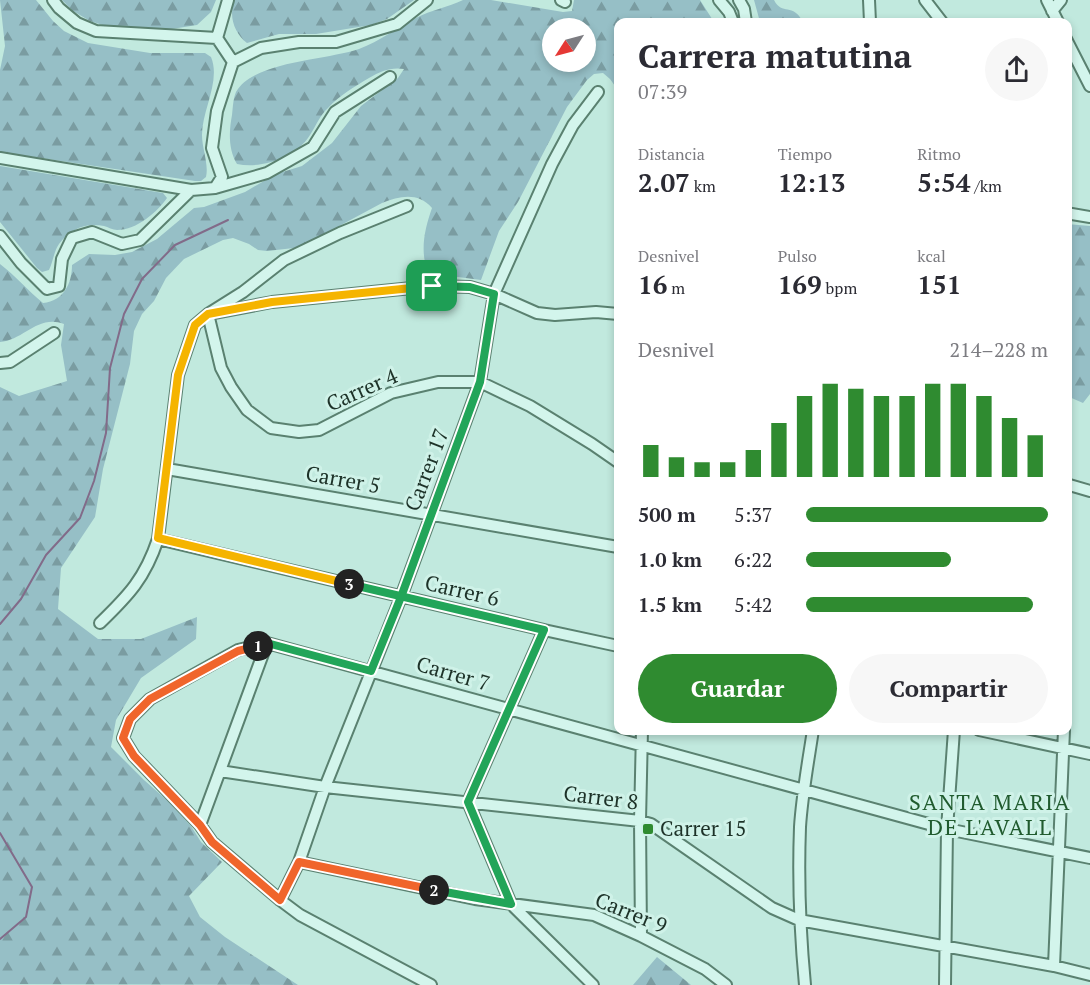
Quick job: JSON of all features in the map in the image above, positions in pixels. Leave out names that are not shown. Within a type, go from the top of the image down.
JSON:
[{"type":"street","points":[[52,0],[77,23],[96,31],[217,38]]},
{"type":"street","points":[[228,0],[217,38],[233,62]]},
{"type":"street","points":[[215,188],[222,177],[212,148],[217,111],[233,62],[261,48],[299,42],[336,42],[397,24],[427,0]]},
{"type":"street","points":[[719,0],[732,18]]},
{"type":"street","points":[[739,0],[745,18]]},
{"type":"street","points":[[869,0],[870,18]]},
{"type":"street","points":[[925,0],[939,18]]},
{"type":"street","points":[[1047,0],[1056,18]]},
{"type":"street","points":[[1052,11],[1061,0]]},
{"type":"street","points":[[1072,51],[1090,86]]},
{"type":"street","points":[[0,158],[191,190],[215,188],[267,173],[313,147],[335,112],[390,77]]},
{"type":"street","name":"Carrer 17","points":[[280,900],[299,862],[325,787],[401,597],[480,382],[494,294],[552,164],[573,125],[598,92]]},
{"type":"street","points":[[0,236],[21,263],[47,289],[59,286],[62,260],[72,238],[92,232],[122,244],[140,240],[191,190]]},
{"type":"street","points":[[100,623],[141,579],[151,561],[158,538],[178,375],[195,325],[284,260],[340,233],[407,206]]},
{"type":"street","points":[[1072,214],[1090,217]]},
{"type":"street","points":[[208,314],[272,302],[432,286],[470,287],[494,294],[537,313],[555,315],[596,312],[614,314]]},
{"type":"street","name":"Carrer 4","points":[[208,314],[221,368],[231,387],[247,410],[272,428],[299,432],[319,430],[391,393],[438,382],[480,382],[530,406],[614,459]]},
{"type":"street","points":[[0,363],[10,362],[54,333]]},
{"type":"street","name":"Carrer 5","points":[[167,469],[614,547]]},
{"type":"street","points":[[1072,486],[1090,491]]},
{"type":"street","name":"Carrer 6","points":[[158,538],[401,597],[614,645]]},
{"type":"street","points":[[544,630],[468,802],[511,904],[593,985]]},
{"type":"street","points":[[200,825],[267,643]]},
{"type":"street","points":[[267,643],[238,651],[150,699],[130,719],[123,738],[134,756],[200,825],[212,842],[280,900],[300,915],[431,985]]},
{"type":"street","name":"Carrer 7","points":[[267,643],[947,828],[1090,858]]},
{"type":"street","points":[[641,936],[642,735]]},
{"type":"street","points":[[805,985],[799,920],[800,826],[812,735]]},
{"type":"street","points":[[945,985],[947,828],[954,735]]},
{"type":"street","points":[[1000,735],[1090,754]]},
{"type":"street","points":[[1054,966],[1064,735]]},
{"type":"street","name":"Carrer 8","points":[[220,771],[325,787],[640,821],[651,824],[772,908],[799,920],[946,945],[1090,975]]},
{"type":"street","name":"Carrer 9","points":[[299,862],[475,899],[594,915],[705,969],[726,985]]},
{"type":"green space","points":[[0,0],[36,0],[64,31],[88,43],[150,53],[205,53],[211,57],[213,86],[202,135],[207,167],[206,177],[201,181],[195,181],[21,155],[13,156],[0,152],[0,70],[5,46]]},
{"type":"green space","points":[[62,0],[216,0],[211,12],[197,25],[134,35],[90,21],[73,11]]},
{"type":"green space","points":[[235,0],[414,0],[387,19],[371,25],[316,34],[279,34],[247,43],[236,29],[232,18]]},
{"type":"green space","points":[[463,0],[491,0],[563,12],[572,11],[574,0],[700,0],[711,18],[614,18],[614,84],[603,73],[594,74],[567,107],[518,202],[499,231],[481,280],[435,274],[427,270],[424,239],[432,208],[421,199],[408,197],[382,203],[302,246],[294,248],[258,250],[233,238],[223,240],[184,259],[166,278],[154,301],[142,314],[134,331],[130,364],[103,469],[95,517],[61,568],[58,609],[98,639],[141,639],[197,617],[196,639],[141,678],[116,720],[111,747],[169,802],[191,826],[201,842],[222,862],[189,896],[200,917],[225,937],[298,985],[0,984],[0,387],[19,396],[67,381],[61,345],[64,324],[46,322],[0,342],[0,264],[43,303],[50,302],[65,290],[72,265],[89,254],[115,255],[132,252],[157,239],[194,208],[204,207],[245,192],[276,174],[302,166],[332,143],[361,106],[398,78],[404,69],[390,69],[353,88],[325,111],[310,135],[296,150],[278,160],[257,165],[237,164],[234,158],[230,127],[236,92],[245,82],[258,74],[292,63],[359,49],[409,22]]},
{"type":"green space","points":[[754,0],[774,0],[777,5],[792,10],[800,18],[759,18]]},
{"type":"green space","points":[[0,166],[163,193],[167,198],[152,214],[132,227],[114,230],[91,225],[73,231],[59,244],[49,270],[42,272],[0,222]]},
{"type":"green space","points":[[1072,224],[1090,226],[1090,394],[1083,403],[1072,398]]},
{"type":"green space","points":[[657,957],[691,985],[633,985]]},
{"type":"waterway","points":[[0,624],[21,599],[46,555],[80,518],[94,481],[106,433],[110,368],[124,314],[142,279],[175,245],[228,220]]},
{"type":"waterway","points":[[0,833],[32,887],[26,917],[0,939]]},
{"type":"place","name":"Carrer 15","points":[[648,829]]},
{"type":"district","name":"SANTA MARIA DE L'AVALL","points":[[990,814]]},
{"type":"route","points":[[432,286],[272,302],[208,314],[195,325],[178,375],[158,538],[401,597],[544,630],[468,802],[511,904],[475,899],[299,862],[280,900],[212,842],[200,825],[163,784],[134,756],[123,738],[130,719],[150,699],[238,651],[267,643],[371,671],[401,597],[480,382],[494,294],[470,287],[432,286]]}]
